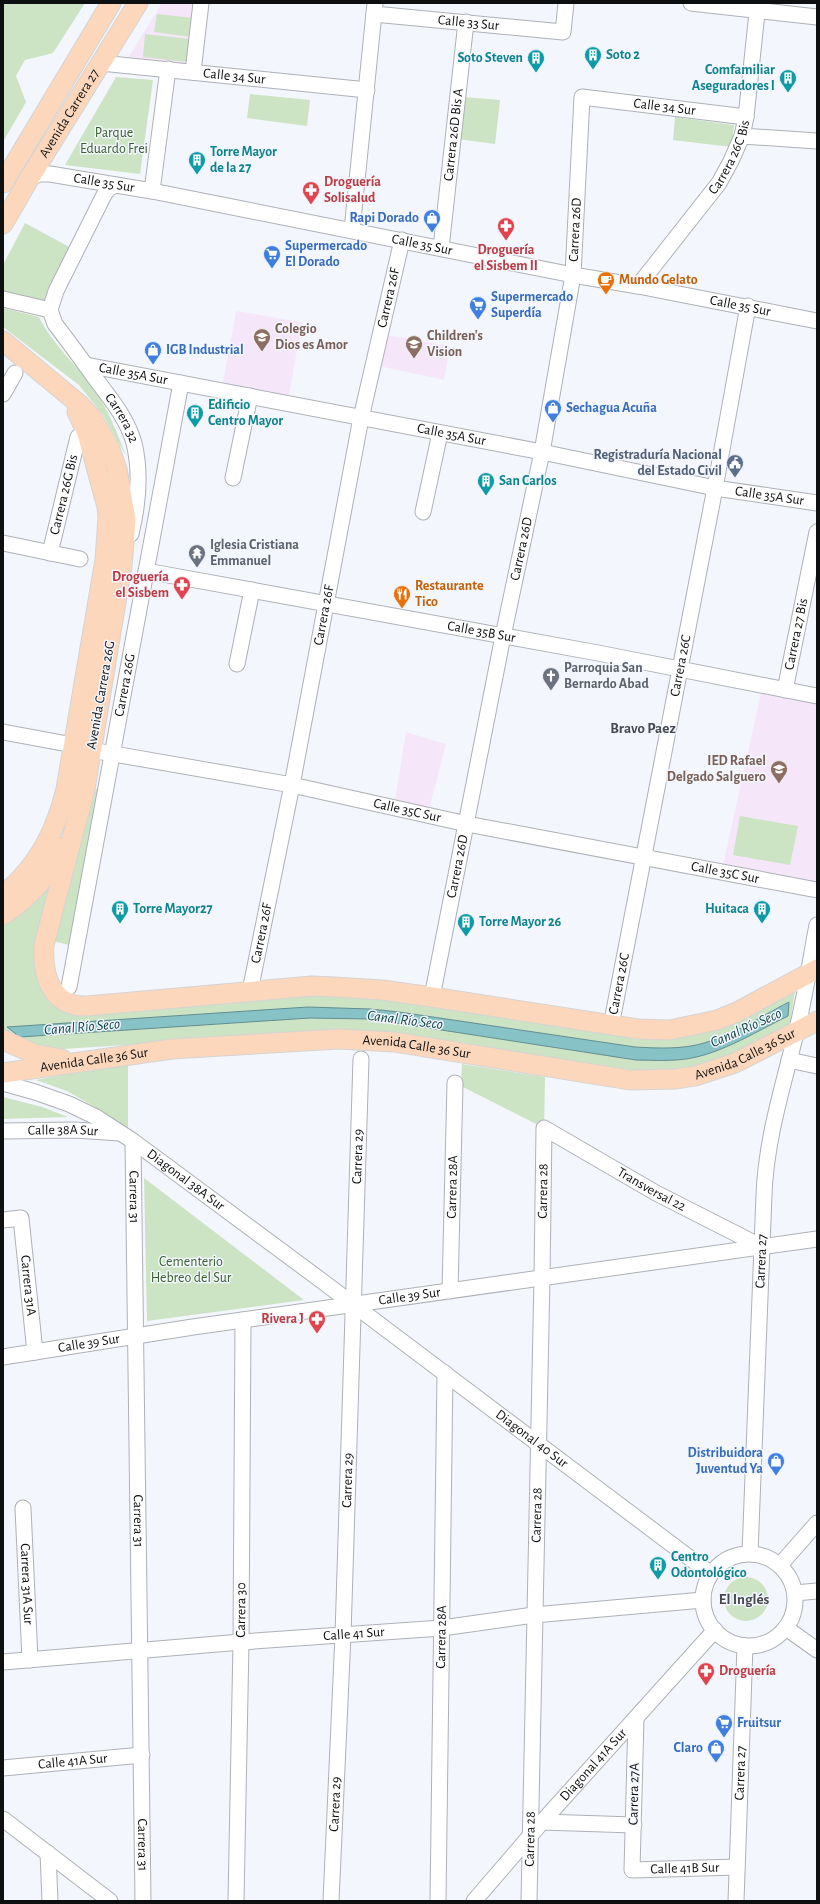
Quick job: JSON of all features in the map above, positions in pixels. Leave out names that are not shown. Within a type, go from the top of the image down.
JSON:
[{"type":"main road","name":"Avenida Carrera 27","points":[[3,182],[9,168],[111,3]]},
{"type":"main road","name":"Avenida Carrera 27","points":[[3,224],[28,179],[138,3]]},
{"type":"main road","name":"Avenida Carrera 26G","points":[[3,342],[65,393],[92,418],[109,446],[116,469],[126,520],[122,566],[82,748],[61,811],[44,850],[26,872],[3,895]]},
{"type":"main road","name":"Avenida Carrera 26G","points":[[65,393],[80,416],[87,434],[103,491],[108,517],[105,560],[82,748],[76,824],[48,927],[43,956],[46,977],[50,987],[68,995]]},
{"type":"main road","points":[[3,915],[31,891],[49,871],[62,852],[76,824]]},
{"type":"main road","points":[[68,995],[79,1006],[87,1006],[312,986],[335,987],[382,990],[611,1026],[654,1030],[701,1025],[737,1012],[810,977]]},
{"type":"main road","name":"Avenida Calle 36 Sur","points":[[3,1073],[179,1048],[316,1039],[363,1039],[419,1046],[610,1077],[653,1080],[695,1076],[714,1071],[735,1063],[805,1023]]},
{"type":"main road","points":[[3,1040],[35,1054],[81,1061]]},
{"type":"street","points":[[193,72],[201,3]]},
{"type":"street","name":"Calle 33 Sur","points":[[374,8],[466,22],[563,32],[566,3]]},
{"type":"street","points":[[691,3],[758,6],[817,17]]},
{"type":"street","name":"Carrera 26C Bis","points":[[638,286],[719,183],[742,136],[746,116],[758,6]]},
{"type":"street","points":[[352,230],[374,8]]},
{"type":"street","name":"Carrera 26D Bis A","points":[[441,248],[466,22]]},
{"type":"street","name":"Calle 34 Sur","points":[[101,63],[367,90]]},
{"type":"street","points":[[152,191],[168,69]]},
{"type":"street","name":"Calle 34 Sur","points":[[582,97],[746,116]]},
{"type":"street","name":"Carrera 26D","points":[[432,997],[503,636],[542,452],[573,275],[582,97]]},
{"type":"street","points":[[742,136],[817,141]]},
{"type":"street","name":"Calle 35 Sur","points":[[28,179],[39,174],[50,174],[152,191],[573,275],[816,317]]},
{"type":"street","points":[[3,298],[50,310],[56,291],[104,195],[108,189],[116,185]]},
{"type":"street","name":"Carrera 26F","points":[[250,991],[292,784],[361,418],[402,240]]},
{"type":"street","name":"Carrera 26C","points":[[611,1026],[715,488],[748,306]]},
{"type":"street","name":"Carrera 32","points":[[50,310],[55,324],[121,414],[133,442],[136,455],[138,484],[134,521],[122,566]]},
{"type":"street","name":"Calle 35A Sur","points":[[86,365],[440,432],[715,488],[817,503]]},
{"type":"street","points":[[3,394],[15,372]]},
{"type":"street","name":"Carrera 26G","points":[[68,995],[181,383]]},
{"type":"street","points":[[233,478],[250,396]]},
{"type":"street","points":[[423,512],[440,432]]},
{"type":"street","name":"Carrera 26G Bis","points":[[50,553],[78,437]]},
{"type":"street","name":"Carrera 27 Bis","points":[[785,690],[817,532]]},
{"type":"street","points":[[3,543],[80,559]]},
{"type":"street","name":"Calle 35B Sur","points":[[146,571],[503,636],[817,696]]},
{"type":"street","points":[[237,664],[252,590]]},
{"type":"street","name":"Calle 35C Sur","points":[[3,732],[113,754],[292,784],[467,824],[817,890]]},
{"type":"street","name":"Carrera 27","points":[[750,1553],[767,1156],[784,1075],[805,1023],[817,925]]},
{"type":"street","name":"Carrera 29","points":[[331,1901],[343,1635],[361,1059]]},
{"type":"street","points":[[789,1060],[817,1066]]},
{"type":"street","name":"Carrera 28A","points":[[450,1291],[455,1082]]},
{"type":"street","name":"Diagonal 38A Sur","points":[[3,1083],[35,1092],[68,1104],[96,1117],[128,1137],[353,1304]]},
{"type":"street","name":"Transversal 22","points":[[544,1128],[656,1192],[762,1247]]},
{"type":"street","name":"Carrera 28","points":[[529,1901],[529,1837],[544,1128]]},
{"type":"street","name":"Calle 38A Sur","points":[[3,1131],[75,1130],[128,1137]]},
{"type":"street","name":"Carrera 31","points":[[128,1137],[136,1336],[143,1901]]},
{"type":"street","name":"Carrera 31A","points":[[3,1220],[21,1218],[35,1352]]},
{"type":"street","name":"Calle 39 Sur","points":[[3,1357],[353,1304],[817,1239]]},
{"type":"street","name":"Diagonal 40 Sur","points":[[353,1304],[711,1574]]},
{"type":"street","name":"Carrera 30","points":[[236,1901],[241,1642],[243,1320]]},
{"type":"street","name":"Carrera 28A","points":[[438,1901],[445,1373]]},
{"type":"street","name":"Carrera 31A Sur","points":[[23,1508],[30,1660]]},
{"type":"street","points":[[780,1565],[817,1523]]},
{"type":"street","points":[[750,1553],[771,1558],[780,1565],[790,1577],[795,1592],[795,1605],[792,1617],[786,1628],[778,1636],[757,1646],[745,1646],[728,1641],[714,1630],[706,1616],[703,1600],[706,1582],[721,1563],[735,1556],[750,1553]]},
{"type":"street","points":[[795,1592],[817,1590]]},
{"type":"street","name":"Calle 41 Sur","points":[[3,1662],[241,1642],[442,1628],[534,1615],[703,1600]]},
{"type":"street","points":[[786,1628],[817,1650]]},
{"type":"street","name":"Diagonal 41A Sur","points":[[474,1901],[542,1822],[714,1630]]},
{"type":"street","name":"Carrera 27","points":[[736,1901],[745,1646]]},
{"type":"street","name":"Carrera 27A","points":[[632,1870],[636,1718]]},
{"type":"street","name":"Calle 41A Sur","points":[[3,1768],[142,1755]]},
{"type":"street","points":[[3,1819],[110,1901]]},
{"type":"street","points":[[542,1822],[634,1825]]},
{"type":"street","points":[[48,1853],[50,1901]]},
{"type":"street","name":"Calle 41B Sur","points":[[632,1870],[737,1867]]},
{"type":"shaded area","points":[[162,3],[198,3],[190,65],[128,58]]},
{"type":"shaded area","name":"Colegio Dios es Amor","points":[[236,311],[302,322],[289,395],[223,383]]},
{"type":"shaded area","name":"Children's Vision","points":[[386,335],[450,346],[444,380],[379,366]]},
{"type":"shaded area","name":"IED Rafael Delgado Salguero","points":[[761,693],[817,704],[817,883],[723,865]]},
{"type":"shaded area","points":[[406,732],[446,744],[429,809],[395,801]]},
{"type":"green space","points":[[3,3],[85,3],[53,53],[25,60],[16,76],[26,102],[3,142]]},
{"type":"green space","points":[[157,14],[193,18],[191,37],[154,32]]},
{"type":"green space","points":[[145,34],[190,39],[187,62],[143,57]]},
{"type":"green space","name":"Parque Eduardo Frei","points":[[116,77],[153,80],[140,174],[65,165]]},
{"type":"green space","points":[[250,94],[310,100],[307,126],[247,118]]},
{"type":"green space","points":[[463,97],[500,100],[495,144],[458,139]]},
{"type":"green space","points":[[675,117],[734,125],[732,147],[673,140]]},
{"type":"green space","points":[[25,223],[73,249],[46,306],[3,295],[3,265]]},
{"type":"green space","points":[[3,308],[39,317],[44,327],[57,345],[86,379],[98,396],[112,421],[126,456],[103,415],[79,385],[3,327]]},
{"type":"green space","points":[[96,789],[102,790],[74,946],[52,941]]},
{"type":"green space","points":[[740,816],[798,826],[790,865],[733,855]]},
{"type":"green space","points":[[54,878],[34,959],[39,980],[49,999],[62,1011],[81,1014],[310,995],[358,996],[499,1016],[616,1036],[653,1039],[692,1035],[795,990],[790,1025],[724,1060],[681,1073],[614,1069],[418,1041],[203,1040],[63,1049],[36,1046],[16,1038],[3,1030],[3,925]]},
{"type":"green space","points":[[128,1062],[128,1129],[95,1107],[67,1091],[36,1080]]},
{"type":"green space","points":[[462,1064],[545,1077],[544,1128],[461,1086]]},
{"type":"green space","points":[[3,1097],[42,1107],[68,1117],[3,1119]]},
{"type":"green space","name":"Cementerio Hebreo del Sur","points":[[144,1178],[304,1300],[147,1321]]},
{"type":"green space","points":[[742,1577],[750,1577],[755,1578],[762,1583],[767,1590],[767,1608],[762,1615],[755,1620],[742,1621],[734,1618],[727,1611],[724,1603],[724,1595],[727,1587],[734,1580]]},
{"type":"water","name":"Canal Río Seco","points":[[789,1002],[788,1016],[734,1044],[705,1055],[671,1060],[636,1060],[370,1019],[310,1018],[20,1037],[7,1027],[308,1007],[370,1009],[399,1012],[635,1047],[670,1048],[691,1046],[717,1039],[742,1028]]},
{"type":"place","name":"Soto 2","points":[[593,70]]},
{"type":"place","name":"Soto Steven","points":[[536,73]]},
{"type":"place","name":"Comfamiliar Aseguradores I","points":[[788,93]]},
{"type":"place","name":"Torre Mayor de la 27","points":[[197,175]]},
{"type":"place","name":"Droguería Solisalud","points":[[311,205]]},
{"type":"place","name":"Rapi Dorado","points":[[432,233]]},
{"type":"place","name":"Droguería el Sisbem II","points":[[506,241]]},
{"type":"place","name":"Supermercado El Dorado","points":[[272,269]]},
{"type":"place","name":"Mundo Gelato","points":[[606,295]]},
{"type":"place","name":"Supermercado Superdía","points":[[478,320]]},
{"type":"place","name":"Colegio Dios es Amor","points":[[262,352]]},
{"type":"place","name":"Children's Vision","points":[[414,359]]},
{"type":"place","name":"IGB Industrial","points":[[153,365]]},
{"type":"place","name":"Sechagua Acuña","points":[[553,423]]},
{"type":"place","name":"Edificio Centro Mayor","points":[[195,428]]},
{"type":"place","name":"Registraduría Nacional del Estado Civil","points":[[735,478]]},
{"type":"place","name":"San Carlos","points":[[486,496]]},
{"type":"place","name":"Iglesia Cristiana Emmanuel","points":[[197,568]]},
{"type":"place","name":"Droguería el Sisbem","points":[[182,600]]},
{"type":"place","name":"Restaurante Tico","points":[[402,609]]},
{"type":"place","name":"Parroquia San Bernardo Abad","points":[[551,691]]},
{"type":"place","name":"IED Rafael Delgado Salguero","points":[[779,784]]},
{"type":"place","name":"Torre Mayor27","points":[[120,924]]},
{"type":"place","name":"Huitaca","points":[[762,924]]},
{"type":"place","name":"Torre Mayor 26","points":[[466,937]]},
{"type":"place","name":"Rivera J","points":[[317,1334]]},
{"type":"place","name":"Distribuidora Juventud Ya","points":[[776,1476]]},
{"type":"place","name":"Centro Odontológico","points":[[658,1580]]},
{"type":"place","name":"Droguería","points":[[706,1686]]},
{"type":"place","name":"Fruitsur","points":[[724,1738]]},
{"type":"place","name":"Claro","points":[[716,1763]]},
{"type":"district","name":"Bravo Paez","points":[[643,728]]},
{"type":"district","name":"El Inglés","points":[[744,1599]]}]
